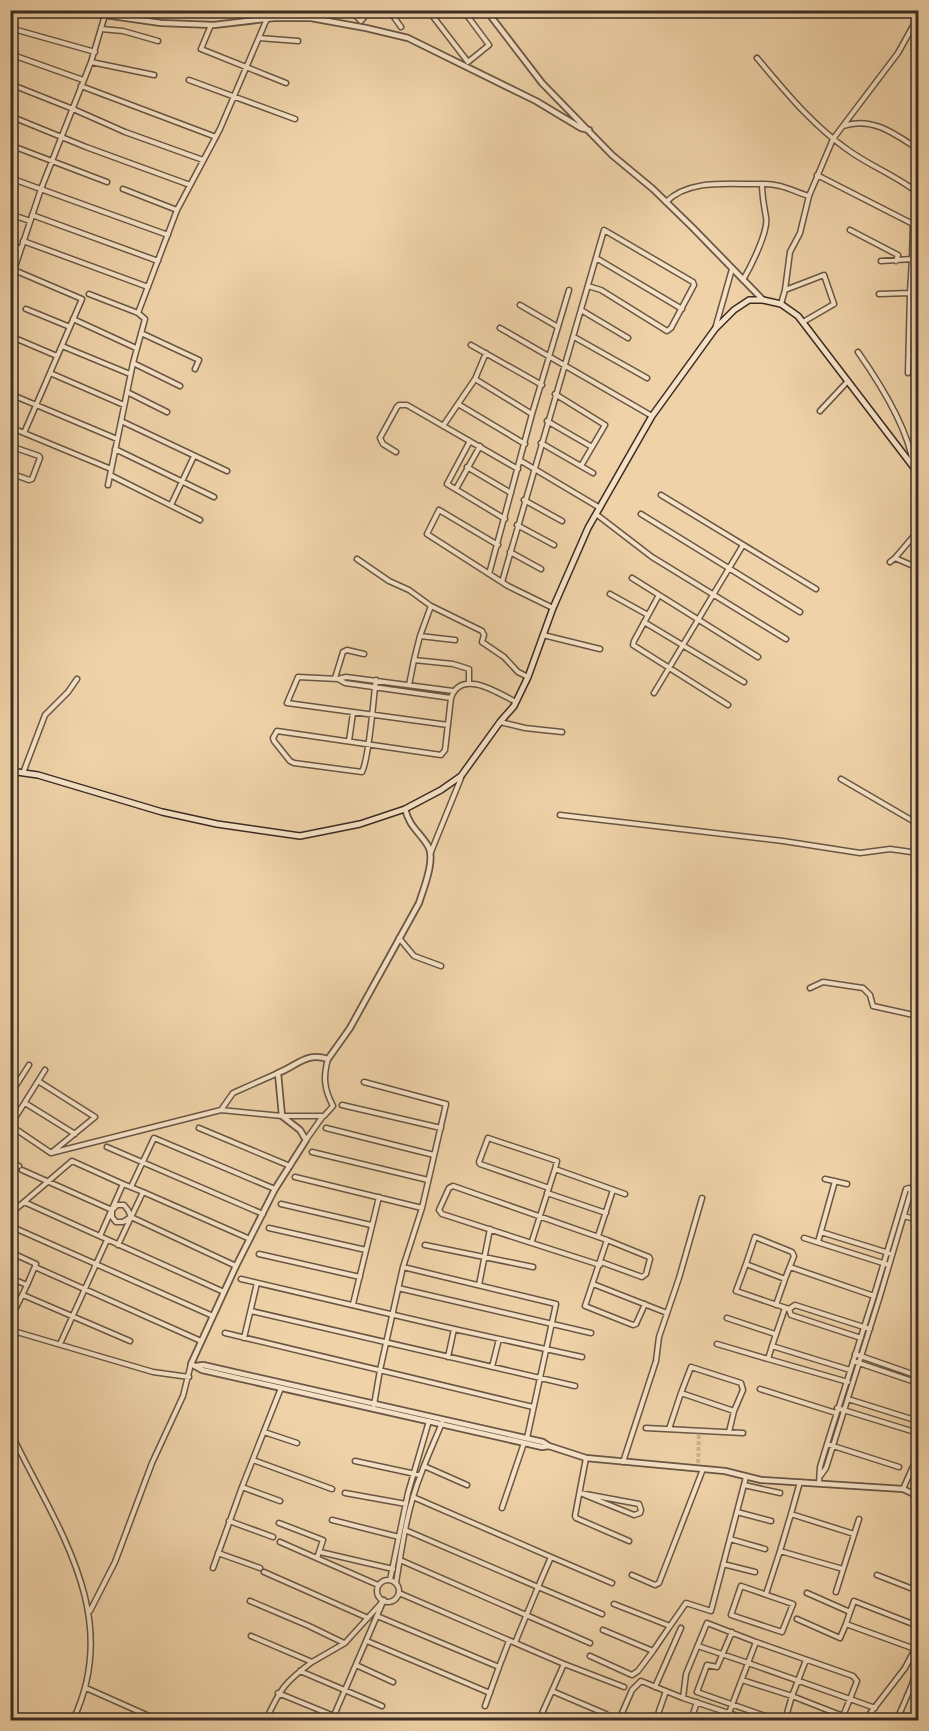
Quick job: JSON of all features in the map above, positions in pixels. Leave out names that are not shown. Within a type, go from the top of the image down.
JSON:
[{"type":"main road","points":[[10,771],[38,775],[162,812],[217,824],[300,836],[320,834],[360,824],[405,809],[441,790],[462,774],[515,704],[588,528],[652,416],[714,329],[734,310],[749,300],[781,304],[798,316],[918,473]]},
{"type":"street","points":[[47,10],[161,23],[211,25],[266,21],[274,18],[323,19],[408,38],[536,101],[571,123],[589,130]]},
{"type":"street","points":[[138,313],[177,210],[216,137],[266,21],[276,10]]},
{"type":"street","points":[[350,10],[360,21],[370,10]]},
{"type":"street","points":[[389,10],[401,27]]},
{"type":"street","points":[[428,10],[468,62],[489,45],[463,10]]},
{"type":"street","points":[[486,10],[542,83],[612,155],[693,228],[763,300]]},
{"type":"street","points":[[24,433],[82,299],[12,272],[41,189],[91,62],[105,15]]},
{"type":"street","points":[[781,304],[790,252],[800,233],[809,196],[833,139],[898,53],[918,17]]},
{"type":"street","points":[[211,25],[201,49],[286,83]]},
{"type":"street","points":[[101,29],[158,41]]},
{"type":"street","points":[[10,33],[17,30],[94,52]]},
{"type":"street","points":[[259,38],[298,41]]},
{"type":"street","points":[[10,54],[84,80]]},
{"type":"street","points":[[757,58],[810,118],[833,139],[918,193]]},
{"type":"street","points":[[91,62],[154,75]]},
{"type":"street","points":[[189,80],[295,119]]},
{"type":"street","points":[[10,84],[125,132],[203,160]]},
{"type":"street","points":[[81,86],[216,137]]},
{"type":"street","points":[[10,116],[189,185]]},
{"type":"street","points":[[842,127],[855,122],[871,123],[918,149]]},
{"type":"street","points":[[10,145],[107,182]]},
{"type":"street","points":[[817,175],[916,224]]},
{"type":"street","points":[[10,178],[168,235]]},
{"type":"street","points":[[665,202],[674,194],[698,186],[723,183],[772,183],[809,196]]},
{"type":"street","points":[[742,280],[765,232],[767,218],[764,210],[762,184]]},
{"type":"street","points":[[123,189],[177,210]]},
{"type":"street","points":[[908,373],[912,258],[918,207]]},
{"type":"street","points":[[10,214],[30,221]]},
{"type":"street","points":[[32,215],[158,261]]},
{"type":"street","points":[[502,582],[563,365],[574,337],[581,310],[604,230],[693,282],[693,290],[667,331],[601,290],[588,286]]},
{"type":"street","points":[[850,230],[898,255],[896,261]]},
{"type":"street","points":[[23,241],[148,287]]},
{"type":"street","points":[[10,245],[21,249]]},
{"type":"street","points":[[596,258],[682,309]]},
{"type":"street","points":[[881,261],[918,259]]},
{"type":"street","points":[[714,329],[732,269]]},
{"type":"street","points":[[785,290],[824,276],[834,304],[803,322]]},
{"type":"street","points":[[489,574],[532,414],[569,290]]},
{"type":"street","points":[[879,294],[918,293]]},
{"type":"street","points":[[89,294],[138,313],[145,319],[130,374],[108,485]]},
{"type":"street","points":[[520,305],[558,327]]},
{"type":"street","points":[[26,309],[70,327]]},
{"type":"street","points":[[581,310],[628,338]]},
{"type":"street","points":[[73,319],[136,348]]},
{"type":"street","points":[[910,326],[918,326]]},
{"type":"street","points":[[500,328],[652,416]]},
{"type":"street","points":[[141,333],[199,360],[195,369]]},
{"type":"street","points":[[14,337],[57,356]]},
{"type":"street","points":[[574,337],[647,378]]},
{"type":"street","points":[[471,345],[542,385]]},
{"type":"street","points":[[62,346],[130,374]]},
{"type":"street","points":[[858,352],[878,382],[910,447],[913,466]]},
{"type":"street","points":[[443,426],[475,379],[486,353]]},
{"type":"street","points":[[909,355],[918,356]]},
{"type":"street","points":[[133,363],[180,386]]},
{"type":"street","points":[[50,373],[124,405]]},
{"type":"street","points":[[475,379],[532,414]]},
{"type":"street","points":[[820,411],[848,380]]},
{"type":"street","points":[[127,392],[167,412]]},
{"type":"street","points":[[10,394],[117,439]]},
{"type":"street","points":[[555,394],[605,425],[581,466]]},
{"type":"street","points":[[458,404],[525,444]]},
{"type":"street","points":[[396,452],[382,444],[380,438],[399,405],[407,405],[518,469]]},
{"type":"street","points":[[547,421],[592,447]]},
{"type":"street","points":[[120,422],[227,471]]},
{"type":"street","points":[[10,427],[111,469]]},
{"type":"street","points":[[470,441],[447,484],[505,519]]},
{"type":"street","points":[[541,443],[593,473]]},
{"type":"street","points":[[10,446],[40,458],[32,479],[10,473]]},
{"type":"street","points":[[456,489],[480,446]]},
{"type":"street","points":[[115,449],[214,497]]},
{"type":"street","points":[[171,505],[194,456]]},
{"type":"street","points":[[520,461],[600,508]]},
{"type":"street","points":[[467,467],[511,493]]},
{"type":"street","points":[[110,475],[200,520]]},
{"type":"street","points":[[661,495],[816,589]]},
{"type":"street","points":[[524,500],[562,521]]},
{"type":"street","points":[[498,544],[439,510],[427,534],[502,582],[553,608]]},
{"type":"street","points":[[596,514],[652,557],[786,639]]},
{"type":"street","points":[[641,514],[800,612]]},
{"type":"street","points":[[517,525],[554,545]]},
{"type":"street","points":[[890,562],[918,531]]},
{"type":"street","points":[[654,693],[743,545]]},
{"type":"street","points":[[510,552],[541,569]]},
{"type":"street","points":[[895,558],[918,568]]},
{"type":"street","points":[[357,559],[431,606],[482,631],[484,635],[482,642],[504,657],[518,672],[528,677]]},
{"type":"street","points":[[632,578],[758,657]]},
{"type":"street","points":[[610,594],[648,615]]},
{"type":"street","points":[[659,595],[633,645],[728,705]]},
{"type":"street","points":[[409,685],[420,636],[431,606]]},
{"type":"street","points":[[644,622],[744,682]]},
{"type":"street","points":[[543,635],[600,649]]},
{"type":"street","points":[[420,636],[455,640]]},
{"type":"street","points":[[337,679],[343,652],[347,650],[364,654]]},
{"type":"street","points":[[414,660],[467,668],[471,670],[469,683]]},
{"type":"street","points":[[448,725],[287,703],[298,677],[337,679],[346,676],[453,691],[469,683],[486,687],[515,704]]},
{"type":"street","points":[[23,773],[45,715],[68,692],[77,678]]},
{"type":"street","points":[[337,679],[345,683],[451,698]]},
{"type":"street","points":[[376,681],[375,687],[367,744],[364,766],[360,772],[294,763],[273,738],[277,731],[349,741],[367,744],[441,755],[445,750],[453,691]]},
{"type":"street","points":[[349,741],[353,713]]},
{"type":"street","points":[[500,722],[525,728],[562,732]]},
{"type":"street","points":[[90,1612],[115,1562],[152,1463],[171,1425],[201,1341],[236,1266],[275,1189],[306,1140],[333,1106],[326,1093],[324,1079],[328,1059],[350,1028],[422,895],[431,852],[462,774]]},
{"type":"street","points":[[841,779],[913,821],[918,828]]},
{"type":"street","points":[[405,809],[408,822],[431,852]]},
{"type":"street","points":[[560,815],[860,853],[890,849],[918,853]]},
{"type":"street","points":[[399,937],[414,956],[441,966]]},
{"type":"street","points":[[810,988],[823,982],[863,988],[870,995],[873,1006],[918,1016]]},
{"type":"street","points":[[221,1110],[233,1093],[278,1073],[300,1060],[315,1057],[328,1059]]},
{"type":"street","points":[[10,1095],[28,1065]]},
{"type":"street","points":[[45,1070],[10,1126],[51,1153],[221,1110],[282,1116],[324,1116]]},
{"type":"street","points":[[278,1073],[282,1116],[300,1130],[306,1140]]},
{"type":"street","points":[[38,1081],[95,1117],[51,1153]]},
{"type":"street","points":[[364,1082],[446,1104],[422,1208],[398,1288],[374,1407]]},
{"type":"street","points":[[25,1103],[75,1134]]},
{"type":"street","points":[[342,1105],[441,1128]]},
{"type":"street","points":[[199,1128],[290,1166]]},
{"type":"street","points":[[326,1128],[434,1155]]},
{"type":"street","points":[[532,1241],[547,1193],[549,1188],[555,1169],[556,1160],[490,1137],[487,1140],[480,1164],[549,1188]]},
{"type":"street","points":[[131,1187],[154,1138],[275,1189]]},
{"type":"street","points":[[106,1147],[263,1214]]},
{"type":"street","points":[[312,1152],[428,1180]]},
{"type":"street","points":[[10,1161],[48,1182],[112,1210]]},
{"type":"street","points":[[10,1214],[72,1161],[250,1239]]},
{"type":"street","points":[[555,1169],[624,1194]]},
{"type":"street","points":[[296,1178],[422,1208]]},
{"type":"street","points":[[825,1179],[847,1184]]},
{"type":"street","points":[[818,1242],[835,1181]]},
{"type":"street","points":[[100,1236],[123,1184]]},
{"type":"street","points":[[450,1186],[598,1236],[649,1257],[646,1274],[642,1277],[490,1229],[439,1213],[450,1186]]},
{"type":"street","points":[[819,1483],[820,1467],[826,1444],[906,1189],[918,1192]]},
{"type":"street","points":[[821,1475],[826,1468],[860,1364],[910,1189]]},
{"type":"street","points":[[598,1236],[613,1190]]},
{"type":"street","points":[[118,1245],[143,1192]]},
{"type":"street","points":[[547,1193],[606,1213]]},
{"type":"street","points":[[353,1304],[379,1197]]},
{"type":"street","points":[[622,1462],[656,1361],[660,1337],[702,1198]]},
{"type":"street","points":[[24,1202],[224,1292]]},
{"type":"street","points":[[281,1204],[371,1225]]},
{"type":"street","points":[[130,1217],[123,1222],[117,1222],[112,1217],[112,1210],[117,1205],[124,1205],[130,1217],[236,1266]]},
{"type":"street","points":[[903,1216],[918,1220]]},
{"type":"street","points":[[10,1226],[213,1316]]},
{"type":"street","points":[[269,1228],[366,1250]]},
{"type":"street","points":[[479,1285],[490,1229]]},
{"type":"street","points":[[821,1232],[892,1254]]},
{"type":"street","points":[[776,1305],[794,1256],[792,1252],[755,1237],[736,1292],[776,1305],[787,1308],[795,1305],[870,1329]]},
{"type":"street","points":[[804,1238],[889,1265]]},
{"type":"street","points":[[60,1344],[107,1240]]},
{"type":"street","points":[[607,1240],[585,1306],[633,1325],[636,1324],[645,1304]]},
{"type":"street","points":[[425,1245],[533,1267]]},
{"type":"street","points":[[10,1252],[36,1264],[10,1320]]},
{"type":"street","points":[[259,1254],[360,1277]]},
{"type":"street","points":[[746,1264],[785,1279]]},
{"type":"street","points":[[35,1267],[201,1341]]},
{"type":"street","points":[[403,1267],[556,1304],[526,1440],[502,1508]]},
{"type":"street","points":[[790,1267],[874,1296]]},
{"type":"street","points":[[10,1278],[27,1285]]},
{"type":"street","points":[[241,1279],[582,1357]]},
{"type":"street","points":[[244,1338],[257,1283]]},
{"type":"street","points":[[593,1284],[667,1313]]},
{"type":"street","points":[[398,1288],[591,1333]]},
{"type":"street","points":[[23,1295],[130,1341]]},
{"type":"street","points":[[10,1303],[17,1306]]},
{"type":"street","points":[[768,1359],[787,1308]]},
{"type":"street","points":[[787,1308],[791,1316],[861,1338]]},
{"type":"street","points":[[250,1311],[575,1386]]},
{"type":"street","points":[[727,1318],[776,1334]]},
{"type":"street","points":[[448,1357],[454,1329]]},
{"type":"street","points":[[10,1330],[153,1372],[189,1377]]},
{"type":"street","points":[[225,1333],[533,1407]]},
{"type":"street","points":[[492,1367],[499,1339]]},
{"type":"street","points":[[717,1344],[853,1383]]},
{"type":"street","points":[[772,1346],[850,1370]]},
{"type":"street","points":[[855,1354],[918,1376]]},
{"type":"street","points":[[853,1361],[918,1383]]},
{"type":"street","points":[[194,1365],[202,1370],[281,1388],[543,1442],[586,1458],[725,1471],[761,1480],[903,1488],[918,1496]]},
{"type":"street","points":[[194,1365],[203,1365],[374,1407]]},
{"type":"street","points":[[669,1429],[691,1367],[741,1383],[743,1390],[734,1411],[729,1432]]},
{"type":"street","points":[[213,1568],[281,1388]]},
{"type":"street","points":[[760,1389],[918,1433]]},
{"type":"street","points":[[681,1393],[734,1411]]},
{"type":"street","points":[[848,1399],[918,1421]]},
{"type":"street","points":[[390,1580],[406,1504],[430,1419]]},
{"type":"street","points":[[443,1422],[413,1497],[399,1560],[396,1583],[399,1593],[624,1688]]},
{"type":"street","points":[[646,1428],[742,1433]]},
{"type":"street","points":[[10,1431],[67,1544],[78,1570],[90,1612],[90,1662],[86,1688],[74,1720]]},
{"type":"street","points":[[264,1432],[297,1443]]},
{"type":"street","points":[[826,1444],[899,1467]]},
{"type":"street","points":[[903,1488],[918,1455]]},
{"type":"street","points":[[586,1458],[575,1516],[578,1521],[630,1541]]},
{"type":"street","points":[[253,1460],[332,1489]]},
{"type":"street","points":[[355,1461],[420,1475]]},
{"type":"street","points":[[424,1466],[467,1485]]},
{"type":"street","points":[[632,1575],[655,1585],[659,1583],[703,1469]]},
{"type":"street","points":[[590,1656],[632,1675],[638,1671],[653,1651],[686,1603],[711,1611],[746,1477]]},
{"type":"street","points":[[766,1594],[800,1482]]},
{"type":"street","points":[[744,1485],[780,1493]]},
{"type":"street","points":[[242,1487],[280,1501]]},
{"type":"street","points":[[345,1493],[406,1504]]},
{"type":"street","points":[[580,1494],[639,1504],[634,1507],[634,1515],[580,1494]]},
{"type":"street","points":[[413,1497],[612,1583]]},
{"type":"street","points":[[737,1512],[771,1521]]},
{"type":"street","points":[[791,1514],[854,1534]]},
{"type":"street","points":[[836,1592],[859,1519]]},
{"type":"street","points":[[333,1520],[399,1537]]},
{"type":"street","points":[[229,1521],[273,1538]]},
{"type":"street","points":[[279,1523],[321,1539],[323,1542],[318,1558]]},
{"type":"street","points":[[405,1530],[602,1614]]},
{"type":"street","points":[[730,1539],[765,1549]]},
{"type":"street","points":[[280,1542],[378,1586]]},
{"type":"street","points":[[780,1551],[843,1569]]},
{"type":"street","points":[[320,1552],[393,1569]]},
{"type":"street","points":[[218,1553],[260,1568]]},
{"type":"street","points":[[485,1706],[499,1667],[526,1615],[551,1557]]},
{"type":"street","points":[[399,1560],[590,1643]]},
{"type":"street","points":[[723,1564],[755,1572]]},
{"type":"street","points":[[264,1572],[368,1618]]},
{"type":"street","points":[[878,1575],[918,1591]]},
{"type":"street","points":[[378,1586],[383,1581],[390,1580],[396,1583]]},
{"type":"street","points":[[378,1586],[380,1598],[384,1600],[393,1600],[399,1593]]},
{"type":"street","points":[[741,1586],[766,1594],[793,1604],[782,1632],[731,1615],[741,1586]]},
{"type":"street","points":[[807,1593],[850,1612]]},
{"type":"street","points":[[273,1720],[267,1719],[278,1693],[292,1676],[345,1643],[384,1600]]},
{"type":"street","points":[[333,1718],[384,1600]]},
{"type":"street","points":[[250,1601],[345,1643]]},
{"type":"street","points":[[797,1619],[840,1638],[854,1601],[918,1626]]},
{"type":"street","points":[[614,1604],[670,1626]]},
{"type":"street","points":[[377,1616],[499,1667]]},
{"type":"street","points":[[683,1698],[686,1674],[707,1623],[856,1677],[857,1681],[842,1718],[792,1696],[742,1680]]},
{"type":"street","points":[[846,1624],[915,1649]]},
{"type":"street","points":[[655,1687],[681,1628]]},
{"type":"street","points":[[603,1630],[653,1651]]},
{"type":"street","points":[[691,1720],[696,1692],[705,1668],[708,1665],[717,1667],[732,1632]]},
{"type":"street","points":[[865,1720],[905,1668],[915,1649],[918,1635]]},
{"type":"street","points":[[251,1636],[312,1662]]},
{"type":"street","points":[[367,1641],[490,1693]]},
{"type":"street","points":[[729,1713],[756,1642]]},
{"type":"street","points":[[698,1646],[875,1708]]},
{"type":"street","points":[[785,1720],[806,1660]]},
{"type":"street","points":[[550,1720],[540,1719],[564,1664]]},
{"type":"street","points":[[356,1665],[393,1682]]},
{"type":"street","points":[[910,1720],[899,1718],[918,1668]]},
{"type":"street","points":[[300,1671],[382,1706]]},
{"type":"street","points":[[619,1720],[636,1685],[641,1681],[683,1698],[750,1720]]},
{"type":"street","points":[[911,1687],[918,1690]]},
{"type":"street","points":[[86,1688],[158,1720]]},
{"type":"street","points":[[552,1691],[606,1713]]},
{"type":"street","points":[[656,1720],[666,1691]]},
{"type":"street","points":[[696,1692],[776,1720]]},
{"type":"street","points":[[278,1693],[333,1718],[344,1720]]},
{"type":"tunnel","points":[[698,1469],[699,1430]]}]
